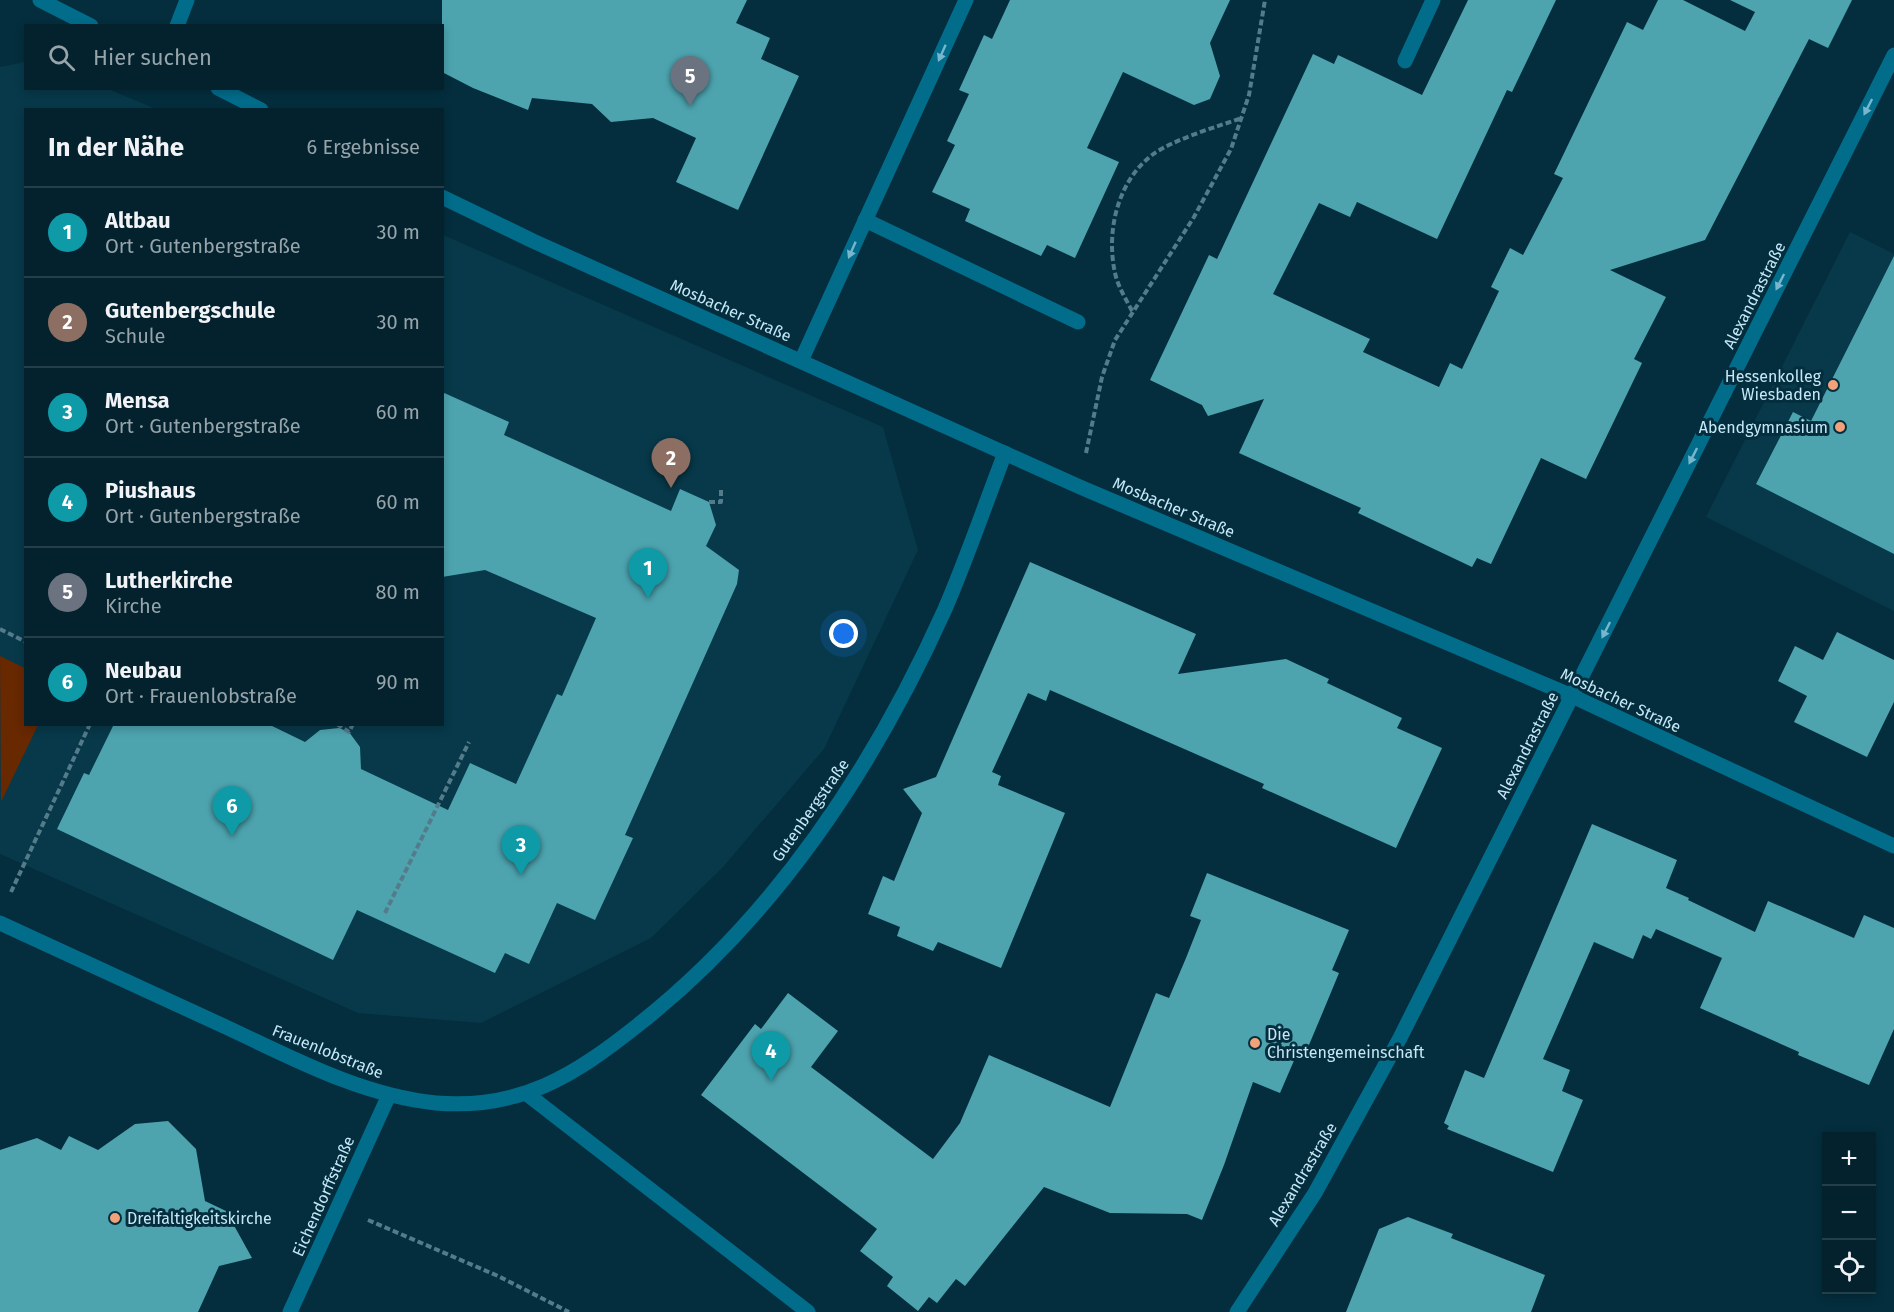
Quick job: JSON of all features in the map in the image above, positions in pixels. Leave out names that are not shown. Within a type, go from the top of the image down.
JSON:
[{"type":"street","points":[[40,0],[87,24]]},
{"type":"street","points":[[178,24],[187,0]]},
{"type":"street","points":[[801,361],[966,0]]},
{"type":"street","points":[[1405,61],[1433,0]]},
{"type":"street","name":"Alexandrastraße","points":[[1237,1312],[1314,1193],[1400,1038],[1894,55]]},
{"type":"street","points":[[222,90],[257,108]]},
{"type":"street","name":"Mosbacher Straße","points":[[444,198],[533,241],[1080,487],[1572,696],[1894,846]]},
{"type":"street","points":[[866,220],[1078,322]]},
{"type":"street","name":"Gutenbergstraße","points":[[527,1094],[575,1071],[609,1048],[669,1000],[730,942],[796,863],[869,757],[908,685],[945,608],[1005,453]]},
{"type":"street","name":"Frauenlobstraße","points":[[0,923],[324,1072],[389,1095],[458,1104],[527,1094]]},
{"type":"street","points":[[527,1094],[808,1312]]},
{"type":"street","name":"Eichendorffstraße","points":[[290,1312],[389,1095]]},
{"type":"path","points":[[1080,487],[1092,421],[1108,356],[1132,311],[1194,217],[1227,158],[1243,118],[1265,0]]},
{"type":"path","points":[[1132,311],[1115,275],[1113,257],[1113,220],[1123,194],[1142,165],[1154,154],[1201,132],[1243,118]]},
{"type":"path","points":[[709,502],[721,502],[721,489]]},
{"type":"path","points":[[0,628],[24,641]]},
{"type":"path","points":[[10,893],[89,726]]},
{"type":"path","points":[[340,726],[349,732],[352,726]]},
{"type":"path","points":[[385,913],[469,742]]},
{"type":"path","points":[[338,1207],[498,1276],[569,1312]]},
{"type":"shaded area","points":[[24,62],[24,90],[110,90],[154,108],[24,108],[24,726],[444,726],[444,235],[883,427],[918,550],[824,749],[723,867],[651,938],[481,1023],[358,1013],[0,854],[0,67]]},
{"type":"shaded area","name":"Hessenkolleg Wiesbaden","points":[[1850,232],[1894,254],[1894,611],[1706,517]]},
{"type":"shaded area","points":[[0,656],[24,668],[24,726],[38,726],[1,802]]},
{"type":"building","points":[[442,0],[747,0],[736,23],[770,38],[761,59],[799,76],[738,210],[676,182],[696,138],[653,118],[611,122],[592,104],[532,98],[528,110],[473,88],[444,73],[444,24],[442,24]]},
{"type":"building","points":[[1010,0],[1230,0],[1210,43],[1220,76],[1210,99],[1194,105],[1123,72],[1087,148],[1119,162],[1075,258],[1047,245],[1041,256],[965,221],[970,209],[932,192],[955,145],[947,141],[969,94],[959,90],[984,35],[992,39]]},
{"type":"building","points":[[1468,0],[1556,0],[1512,92],[1507,90],[1437,239],[1357,202],[1350,217],[1319,203],[1273,294],[1370,339],[1363,352],[1439,387],[1450,363],[1462,369],[1499,291],[1491,287],[1510,248],[1523,255],[1563,178],[1554,174],[1627,22],[1643,30],[1658,0],[1683,0],[1745,31],[1755,12],[1730,0],[1852,0],[1828,48],[1809,39],[1705,240],[1610,270],[1666,297],[1634,359],[1642,363],[1586,479],[1541,458],[1491,564],[1477,558],[1472,567],[1358,513],[1361,508],[1239,453],[1264,399],[1208,416],[1202,405],[1150,380],[1209,255],[1217,259],[1313,54],[1334,64],[1338,55],[1422,95]]},
{"type":"building","name":"Abendgymnasium","points":[[1894,256],[1894,554],[1756,484],[1793,412],[1811,421]]},
{"type":"building","points":[[444,393],[509,422],[504,435],[671,511],[680,489],[709,502],[716,525],[706,546],[739,570],[737,584],[625,835],[633,838],[595,920],[557,903],[529,964],[505,953],[495,973],[357,910],[333,960],[57,829],[84,773],[89,775],[113,726],[272,726],[305,742],[320,730],[339,728],[349,732],[360,747],[361,769],[448,810],[470,763],[516,784],[557,694],[562,696],[596,618],[485,570],[444,577]]},
{"type":"building","points":[[1030,562],[1196,634],[1178,674],[1286,659],[1329,679],[1327,683],[1402,718],[1397,728],[1442,748],[1396,848],[1262,788],[1264,784],[1050,690],[1046,701],[1028,693],[992,772],[1001,776],[998,785],[1065,813],[1001,968],[938,942],[933,951],[897,936],[900,927],[868,914],[883,876],[894,881],[922,813],[903,789],[936,777]]},
{"type":"building","points":[[1837,632],[1894,660],[1894,702],[1867,757],[1794,722],[1807,696],[1778,681],[1795,646],[1823,660]]},
{"type":"building","points":[[1592,824],[1677,860],[1666,888],[1755,932],[1768,901],[1854,938],[1864,915],[1894,928],[1894,1029],[1869,1085],[1798,1055],[1799,1052],[1700,1008],[1722,958],[1656,929],[1651,939],[1643,935],[1633,959],[1594,942],[1543,1059],[1570,1070],[1562,1091],[1583,1100],[1553,1172],[1447,1129],[1449,1126],[1444,1123],[1465,1070],[1484,1078]]},
{"type":"building","points":[[1207,873],[1349,930],[1332,970],[1339,973],[1306,1052],[1299,1049],[1280,1093],[1253,1082],[1202,1220],[1187,1214],[1110,1213],[1044,1187],[965,1286],[956,1279],[937,1303],[929,1297],[918,1311],[887,1286],[893,1277],[860,1251],[877,1229],[701,1095],[755,1024],[761,1029],[788,993],[838,1031],[811,1067],[933,1159],[960,1123],[989,1055],[1110,1107],[1156,993],[1169,998],[1186,958],[1201,920],[1190,916]]},
{"type":"building","name":"Dreifaltigkeitskirche","points":[[168,1121],[196,1149],[205,1201],[226,1211],[252,1258],[219,1266],[198,1312],[0,1312],[0,1150],[37,1138],[61,1150],[69,1136],[98,1150],[135,1124]]},
{"type":"building","points":[[1408,1217],[1453,1234],[1451,1238],[1545,1275],[1531,1312],[1346,1312],[1379,1229]]},
{"type":"place","name":"Lutherkirche","points":[[690,106]]},
{"type":"place","name":"Hessenkolleg Wiesbaden","points":[[1833,385]]},
{"type":"place","name":"Abendgymnasium","points":[[1840,427]]},
{"type":"place","name":"Gutenbergschule","points":[[671,488]]},
{"type":"place","name":"Altbau","points":[[648,598]]},
{"type":"place","name":"Neubau","points":[[232,836]]},
{"type":"place","name":"Mensa","points":[[521,875]]},
{"type":"place","name":"Die Christengemeinschaft","points":[[1255,1043]]},
{"type":"place","name":"Piushaus","points":[[771,1081]]},
{"type":"place","name":"Dreifaltigkeitskirche","points":[[115,1218]]}]
